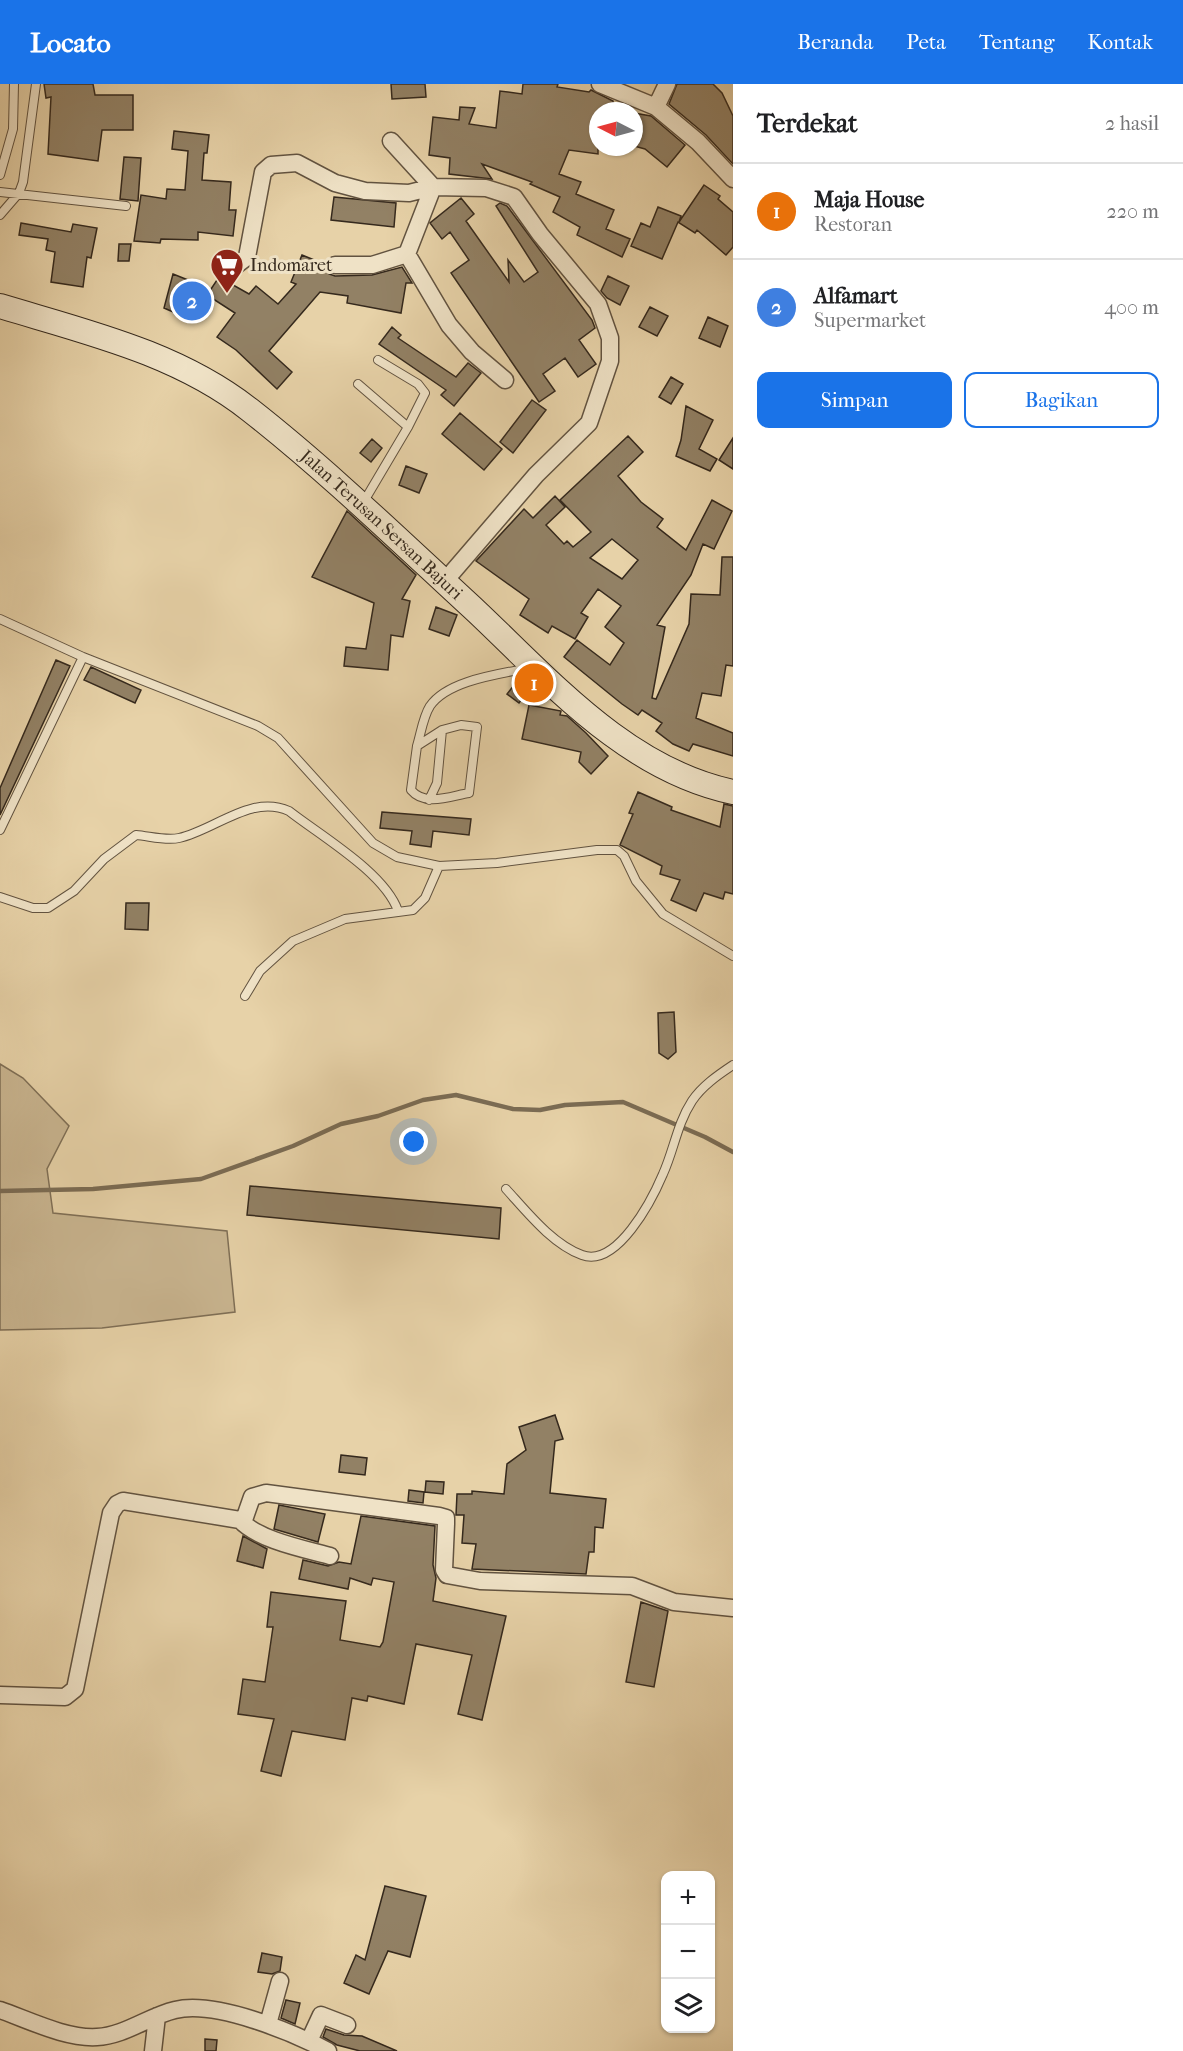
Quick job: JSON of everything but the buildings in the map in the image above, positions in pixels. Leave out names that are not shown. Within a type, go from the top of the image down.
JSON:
[{"type":"main road","name":"Jalan Terusan Sersan Bajuri","points":[[0,306],[138,348],[191,374],[249,409],[361,506],[603,728],[656,765],[704,786],[733,792]]},
{"type":"street","points":[[600,84],[656,107],[698,142],[733,179]]},
{"type":"street","points":[[656,107],[667,84]]},
{"type":"street","points":[[391,141],[433,187]]},
{"type":"street","points":[[224,268],[234,267],[247,257],[259,181],[263,172],[271,165],[297,163],[335,183],[366,191],[409,193],[433,187],[486,188],[514,197],[540,234],[598,304],[610,338],[610,361],[589,423],[536,475],[444,582]]},
{"type":"street","points":[[407,254],[433,187]]},
{"type":"street","points":[[335,264],[372,265],[407,254]]},
{"type":"street","points":[[407,254],[449,325],[472,352],[505,380]]},
{"type":"street","points":[[240,1520],[245,1517],[252,1497],[266,1493],[439,1516],[446,1518],[444,1570],[447,1575],[480,1581],[632,1586],[674,1602],[733,1608]]},
{"type":"street","points":[[0,1695],[65,1697],[75,1689],[111,1513],[117,1504],[126,1501],[240,1520],[247,1527],[290,1545],[330,1556]]},
{"type":"street","points":[[268,2024],[280,1981]]},
{"type":"street","points":[[0,2010],[64,2031],[97,2037],[112,2034],[157,2016],[192,2007],[268,2024],[328,2051]]},
{"type":"street","points":[[309,2041],[321,2015],[347,2025]]},
{"type":"street","points":[[153,2051],[157,2016]]},
{"type":"lane","points":[[0,175],[13,129],[14,84]]},
{"type":"lane","points":[[0,215],[19,193],[36,84]]},
{"type":"lane","points":[[0,192],[126,206]]},
{"type":"lane","points":[[361,506],[408,427],[425,393],[418,384],[378,360]]},
{"type":"lane","points":[[358,384],[408,427]]},
{"type":"lane","points":[[0,619],[83,657],[258,726],[278,738],[373,843],[409,861],[439,866],[498,863],[597,850],[617,850],[624,856],[636,881],[663,914],[733,956]]},
{"type":"lane","points":[[0,830],[83,657]]},
{"type":"lane","points":[[417,746],[442,730],[454,726],[477,727],[469,793],[429,800],[416,796],[411,790],[417,746],[428,709],[438,698],[476,680],[535,666]]},
{"type":"lane","points":[[429,800],[437,783],[442,730]]},
{"type":"lane","points":[[0,897],[33,908],[48,908],[74,891],[104,859],[136,835],[177,838],[263,805],[289,811],[370,874],[393,897],[398,911]]},
{"type":"lane","points":[[245,996],[260,971],[293,940],[345,919],[413,909],[419,905],[439,866]]},
{"type":"lane","points":[[506,1189],[536,1222],[571,1250],[585,1256],[602,1255],[619,1245],[643,1212],[664,1173],[680,1124],[693,1100],[712,1080],[733,1065]]},
{"type":"shaded area","points":[[0,1064],[23,1078],[69,1126],[47,1169],[53,1213],[227,1231],[235,1312],[102,1328],[0,1330]]},
{"type":"waterway","points":[[0,1191],[93,1189],[201,1179],[293,1146],[341,1124],[378,1116],[423,1100],[456,1095],[513,1109],[540,1110],[565,1105],[623,1102],[705,1137],[733,1152]]},
{"type":"place","name":"Indomaret","points":[[227,294]]},
{"type":"place","name":"Alfamart","points":[[192,301]]},
{"type":"place","name":"Maja House","points":[[534,683]]}]
